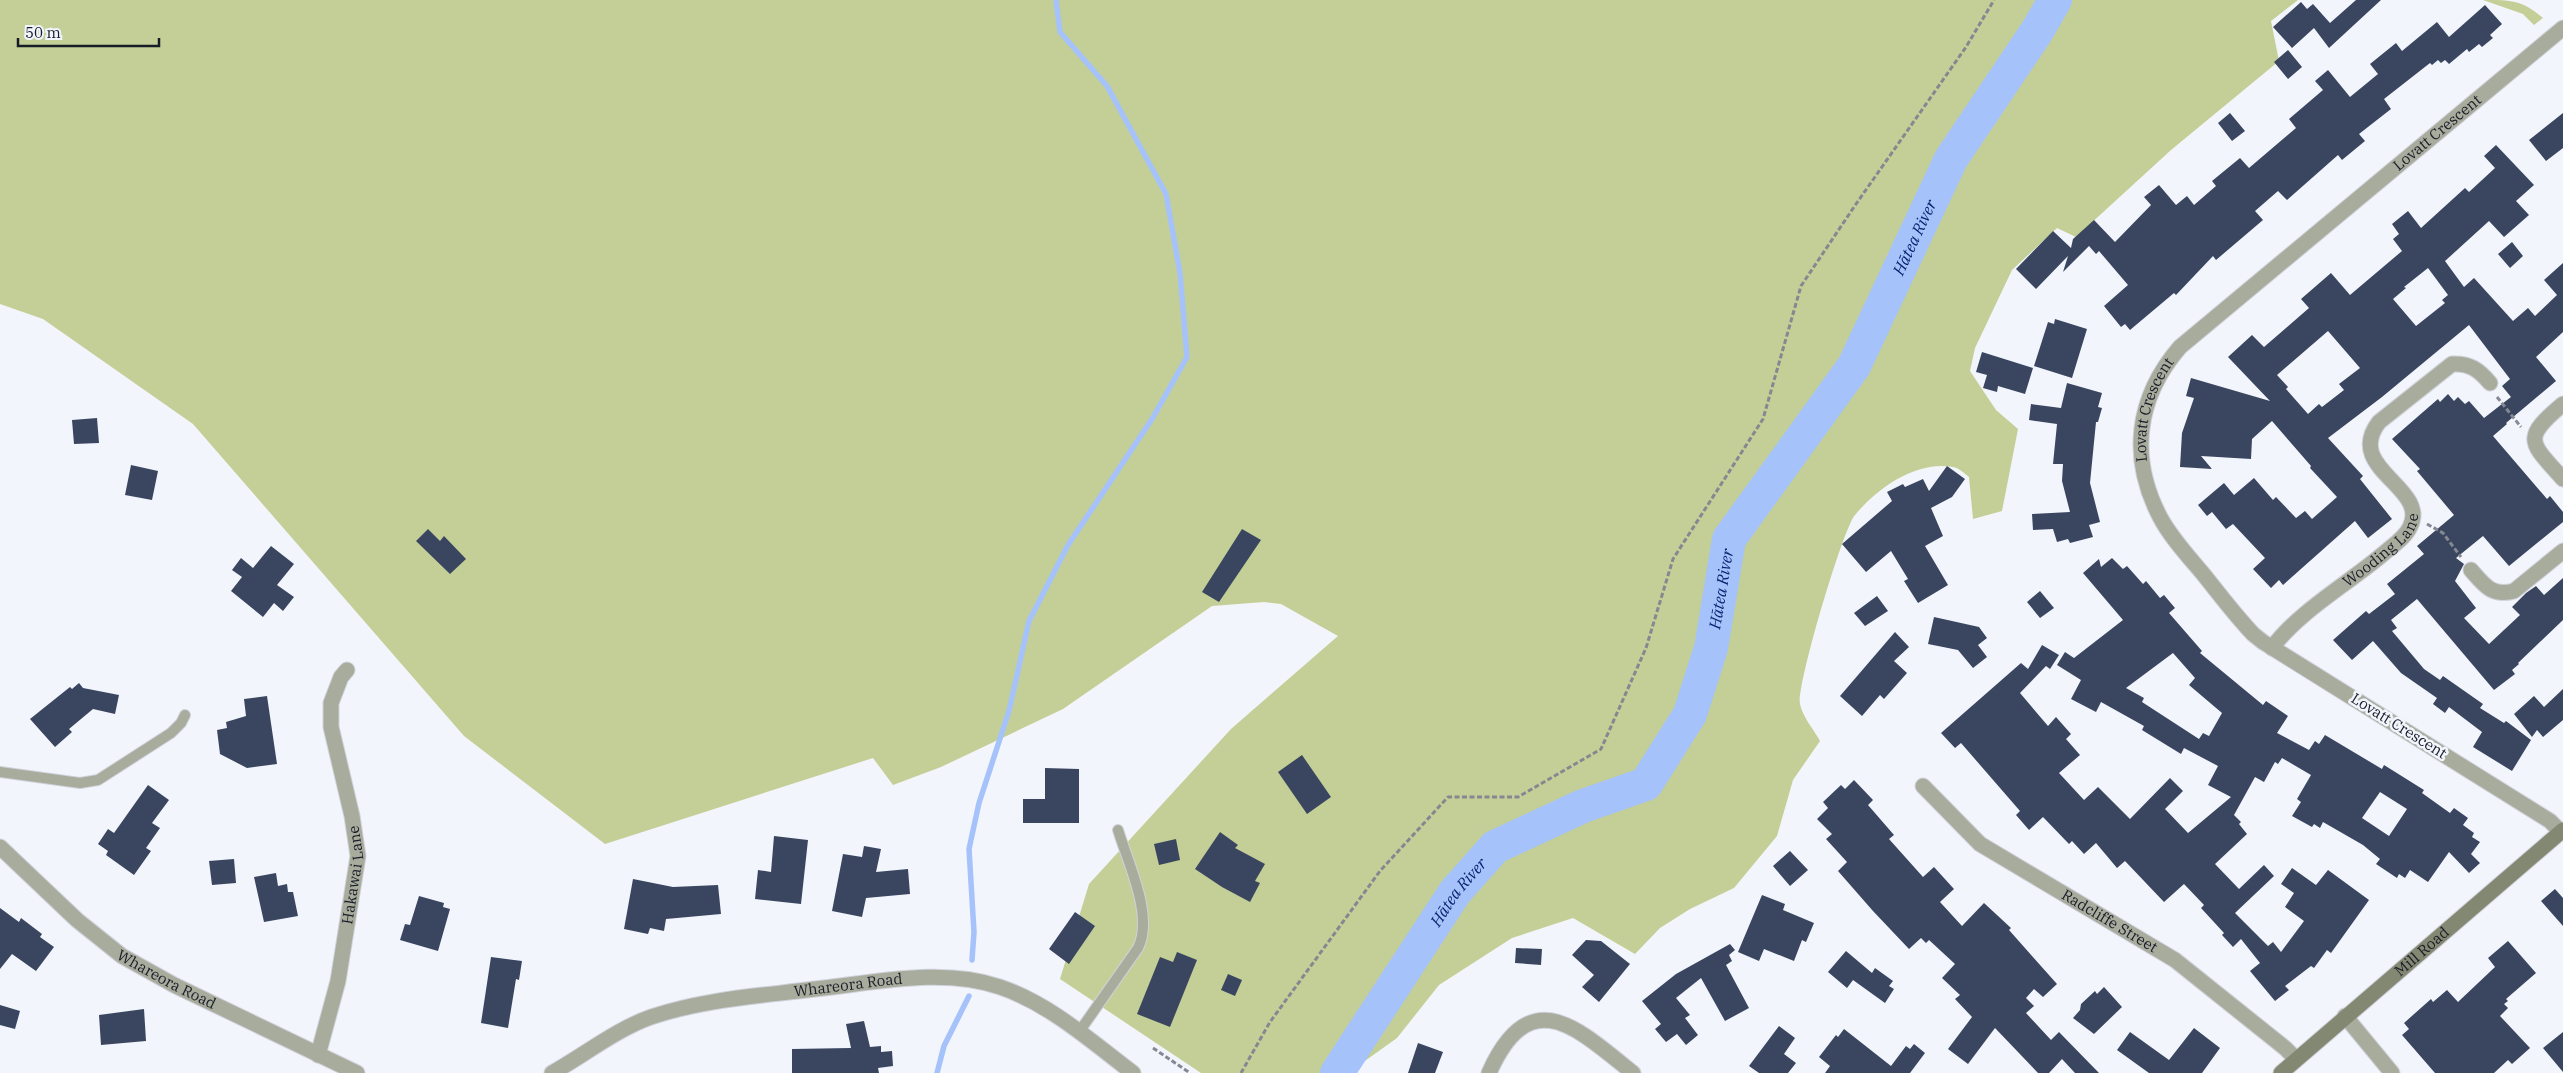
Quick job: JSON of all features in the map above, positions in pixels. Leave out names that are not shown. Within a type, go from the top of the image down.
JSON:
[{"type":"main road","name":"Mill Road","points":[[2281,1073],[2562,831]]},
{"type":"street","name":"Lovatt Crescent","points":[[2562,831],[2550,821],[2272,648],[2253,634],[2174,539],[2161,518],[2150,494],[2141,456],[2141,428],[2152,389],[2168,361],[2180,347],[2563,28]]},
{"type":"street","name":"Wooding Lane","points":[[2272,648],[2284,632],[2404,536],[2413,518],[2409,502],[2375,460],[2370,448],[2372,431],[2379,422],[2452,364],[2471,365],[2480,371],[2490,382]]},
{"type":"street","points":[[2563,404],[2538,427],[2533,437],[2537,449],[2563,479]]},
{"type":"street","points":[[2471,570],[2487,589],[2495,593],[2505,593],[2514,591],[2563,550]]},
{"type":"street","name":"Hakawai Lane","points":[[318,1055],[338,981],[358,856],[352,816],[331,727],[331,703],[340,678],[347,670]]},
{"type":"street","name":"Radcliffe Street","points":[[1923,786],[1980,844],[2175,960],[2285,1048],[2296,1059]]},
{"type":"street","name":"Whareora Road","points":[[0,847],[77,920],[122,956],[174,985],[357,1073]]},
{"type":"street","name":"Whareora Road","points":[[552,1073],[649,1018],[700,1003],[907,979],[973,980],[1000,987],[1046,1009],[1133,1073]]},
{"type":"street","points":[[2345,1016],[2392,1073]]},
{"type":"street","points":[[1489,1073],[1502,1046],[1519,1028],[1531,1022],[1547,1020],[1563,1023],[1576,1030],[1633,1073]]},
{"type":"lane","points":[[0,772],[80,783],[98,780],[171,733],[181,723],[184,715]]},
{"type":"lane","points":[[1079,1032],[1144,936],[1142,912],[1118,830]]},
{"type":"path","points":[[1240,1073],[1270,1022],[1380,871],[1448,797],[1518,797],[1601,749],[1646,648],[1673,559],[1763,419],[1802,286],[1856,204],[1966,47],[1994,0]]},
{"type":"path","points":[[2490,382],[2491,389],[2522,428],[2533,437]]},
{"type":"path","points":[[2413,518],[2443,533],[2471,570]]},
{"type":"path","points":[[1153,1048],[1190,1073]]},
{"type":"green space","points":[[0,0],[2298,0],[2271,21],[2279,61],[2171,150],[2076,237],[2057,228],[2012,270],[1975,348],[1970,371],[1996,410],[2018,429],[2002,511],[1973,519],[1969,477],[1955,468],[1939,466],[1912,472],[1899,478],[1875,495],[1855,515],[1849,526],[1831,576],[1812,640],[1801,692],[1801,709],[1820,741],[1793,780],[1777,836],[1734,888],[1690,909],[1660,928],[1635,954],[1573,918],[1512,938],[1439,985],[1397,1038],[1362,1063],[1355,1073],[1201,1073],[1060,979],[1089,884],[1231,729],[1338,636],[1281,604],[1264,602],[1212,606],[1063,709],[941,767],[893,785],[873,758],[605,844],[464,736],[193,424],[43,319],[0,304]]},
{"type":"green space","points":[[2483,0],[2516,2],[2536,12],[2543,18],[2534,25],[2523,14]]},
{"type":"building","points":[[2356,0],[2381,0],[2329,48],[2314,28],[2292,48],[2273,27],[2301,2],[2307,9],[2313,4],[2330,23]]},
{"type":"building","points":[[2485,5],[2502,24],[2490,35],[2493,38],[2482,47],[2479,44],[2469,52],[2467,49],[2449,64],[2445,60],[2441,63],[2438,60],[2432,65],[2430,63],[2384,99],[2391,109],[2359,134],[2365,141],[2342,160],[2338,155],[2287,200],[2278,191],[2255,211],[2263,220],[2216,260],[2213,256],[2176,295],[2174,293],[2130,330],[2125,324],[2121,327],[2104,306],[2128,285],[2099,251],[2096,254],[2089,246],[2063,272],[2068,256],[2036,289],[2016,269],[2053,231],[2071,248],[2073,239],[2094,220],[2115,242],[2151,205],[2144,197],[2159,185],[2176,205],[2187,196],[2194,205],[2216,186],[2212,181],[2240,158],[2249,168],[2296,128],[2289,119],[2323,90],[2315,81],[2328,70],[2350,97],[2378,74],[2370,64],[2396,43],[2402,51],[2437,22],[2449,37]]},
{"type":"building","points":[[2288,50],[2302,67],[2288,79],[2274,62]]},
{"type":"building","points":[[2230,113],[2245,131],[2232,141],[2218,123]]},
{"type":"building","points":[[2563,113],[2563,148],[2546,161],[2529,140]]},
{"type":"building","points":[[2496,145],[2534,185],[2516,201],[2529,215],[2504,237],[2489,221],[2445,261],[2464,287],[2474,278],[2513,321],[2528,308],[2535,316],[2557,295],[2544,280],[2563,263],[2563,332],[2536,357],[2556,381],[2493,436],[2547,499],[2550,496],[2563,512],[2563,522],[2509,566],[2483,536],[2456,558],[2464,564],[2455,581],[2476,608],[2464,618],[2489,644],[2520,615],[2512,607],[2526,593],[2536,586],[2544,595],[2563,578],[2563,620],[2518,663],[2512,670],[2515,674],[2494,690],[2417,599],[2391,620],[2397,628],[2392,631],[2424,669],[2440,680],[2443,676],[2483,704],[2480,708],[2504,723],[2506,721],[2531,740],[2512,771],[2473,747],[2482,732],[2449,707],[2445,713],[2433,704],[2437,698],[2401,673],[2373,641],[2352,660],[2333,640],[2366,611],[2369,614],[2395,594],[2387,584],[2424,554],[2417,546],[2454,515],[2417,471],[2420,469],[2392,439],[2438,399],[2440,402],[2448,394],[2454,401],[2458,397],[2465,404],[2469,401],[2484,418],[2511,397],[2502,386],[2510,379],[2469,325],[2382,397],[2328,438],[2363,476],[2360,479],[2392,519],[2368,538],[2355,521],[2283,585],[2279,580],[2271,588],[2253,569],[2265,558],[2233,524],[2226,529],[2212,512],[2207,516],[2198,505],[2224,483],[2234,495],[2254,478],[2273,500],[2276,497],[2296,518],[2305,511],[2312,519],[2337,497],[2310,468],[2311,466],[2272,421],[2252,439],[2251,459],[2201,456],[2212,469],[2180,467],[2182,433],[2194,398],[2186,396],[2191,378],[2270,401],[2228,357],[2252,335],[2264,347],[2309,308],[2301,299],[2331,273],[2350,295],[2402,251],[2393,239],[2399,234],[2392,224],[2408,211],[2421,228],[2465,188],[2469,192],[2495,168],[2484,156]],"holes":[[[2428,268],[2448,295],[2442,300],[2445,303],[2416,326],[2393,299],[2406,288],[2404,287]],[[2328,331],[2360,368],[2339,384],[2344,390],[2322,407],[2319,404],[2308,414],[2286,389],[2288,387],[2277,375]]]},
{"type":"building","points":[[2512,242],[2523,256],[2510,268],[2498,254]]},
{"type":"building","points":[[2055,319],[2087,329],[2072,378],[2034,366],[2048,322],[2054,324]]},
{"type":"building","points":[[1982,352],[2033,368],[2025,394],[1998,386],[1997,392],[1983,388],[1987,375],[1976,372]]},
{"type":"building","points":[[2067,383],[2102,393],[2098,407],[2102,408],[2098,422],[2096,422],[2090,483],[2100,522],[2089,525],[2093,537],[2070,543],[2068,539],[2057,542],[2053,529],[2033,530],[2032,514],[2070,512],[2062,481],[2063,464],[2053,464],[2057,424],[2029,420],[2031,404],[2061,408]]},
{"type":"building","points":[[97,418],[99,443],[74,444],[72,420]]},
{"type":"building","points":[[131,465],[158,471],[152,500],[125,495]]},
{"type":"building","points":[[1947,466],[1965,479],[1952,497],[1931,508],[1943,536],[1925,546],[1948,585],[1918,603],[1904,581],[1908,579],[1891,551],[1866,572],[1842,544],[1892,501],[1887,492],[1903,484],[1905,487],[1923,479],[1929,491]]},
{"type":"building","points":[[428,529],[440,541],[444,536],[466,559],[450,574],[416,541]]},
{"type":"building","points":[[1242,529],[1261,540],[1219,602],[1202,592]]},
{"type":"building","points":[[271,546],[294,564],[277,585],[294,597],[283,611],[274,603],[263,617],[231,591],[242,577],[232,570],[241,558],[253,568]]},
{"type":"building","points":[[2112,558],[2123,569],[2127,566],[2143,584],[2146,581],[2160,598],[2164,595],[2175,608],[2169,613],[2202,651],[2200,653],[2263,705],[2266,701],[2288,716],[2277,733],[2309,750],[2315,741],[2319,744],[2325,735],[2382,769],[2384,765],[2424,790],[2422,793],[2450,813],[2454,808],[2468,818],[2463,825],[2474,833],[2472,837],[2480,842],[2471,854],[2480,863],[2469,873],[2449,852],[2428,882],[2410,870],[2405,878],[2399,874],[2397,878],[2376,864],[2380,859],[2363,845],[2323,822],[2320,828],[2314,824],[2312,827],[2292,816],[2301,802],[2297,799],[2311,775],[2282,758],[2278,764],[2275,762],[2264,782],[2255,777],[2234,815],[2241,822],[2239,824],[2247,834],[2215,864],[2239,889],[2264,865],[2274,876],[2235,913],[2268,946],[2273,942],[2281,952],[2304,921],[2285,907],[2294,893],[2281,884],[2292,868],[2316,885],[2328,870],[2369,900],[2331,953],[2327,950],[2314,968],[2311,966],[2285,986],[2289,990],[2275,1001],[2250,971],[2260,963],[2241,939],[2233,947],[2222,935],[2224,933],[2201,908],[2204,905],[2184,884],[2164,902],[2125,861],[2117,868],[2096,843],[2084,854],[2072,841],[2069,844],[2043,817],[2029,830],[2016,815],[2020,811],[1961,743],[1955,748],[1941,733],[2021,663],[2028,669],[2042,645],[2059,655],[2050,669],[2046,666],[2020,693],[2048,726],[2056,717],[2071,734],[2066,739],[2080,755],[2059,773],[2084,800],[2098,787],[2130,819],[2170,778],[2183,791],[2165,809],[2188,833],[2231,797],[2208,785],[2218,766],[2184,748],[2181,754],[2142,730],[2144,726],[2101,702],[2096,712],[2071,699],[2081,680],[2057,665],[2065,652],[2074,658],[2123,620],[2083,573],[2099,559],[2101,567]],"holes":[[[2173,653],[2195,678],[2189,685],[2222,713],[2209,736],[2203,733],[2199,739],[2142,702],[2144,698],[2126,688]],[[2380,792],[2407,809],[2389,836],[2362,818]]]},
{"type":"building","points":[[2040,591],[2054,608],[2040,618],[2027,602]]},
{"type":"building","points":[[1877,596],[1888,611],[1865,626],[1854,613]]},
{"type":"building","points":[[1934,617],[1979,627],[1987,638],[1978,645],[1987,657],[1973,668],[1958,650],[1928,644]]},
{"type":"building","points":[[1895,632],[1909,647],[1894,661],[1907,673],[1884,699],[1880,695],[1862,716],[1840,696]]},
{"type":"building","points":[[79,683],[83,688],[119,695],[115,714],[93,709],[69,729],[72,732],[55,747],[30,719],[70,687],[72,689]]},
{"type":"building","points":[[2563,689],[2563,720],[2543,737],[2537,730],[2532,737],[2514,714],[2534,696],[2544,707]]},
{"type":"building","points":[[267,696],[277,764],[247,768],[220,754],[217,730],[227,728],[226,722],[246,716],[244,699]]},
{"type":"building","points":[[1302,755],[1331,797],[1307,814],[1278,772]]},
{"type":"building","points":[[1045,768],[1079,769],[1079,823],[1023,823],[1023,799],[1045,799]]},
{"type":"building","points":[[1854,780],[1873,800],[1868,805],[1894,835],[1889,839],[1923,877],[1934,867],[1954,889],[1940,902],[1962,926],[1984,903],[2011,928],[2009,930],[2057,984],[2043,997],[2034,989],[2026,998],[2034,1006],[2026,1013],[2051,1040],[2059,1032],[2099,1073],[2075,1073],[2062,1059],[2049,1073],[2038,1073],[1995,1028],[1968,1064],[1948,1049],[1972,1017],[1955,999],[1960,995],[1942,978],[1955,964],[1929,940],[1926,943],[1921,938],[1909,949],[1838,871],[1847,862],[1826,839],[1832,834],[1817,819],[1828,808],[1823,802],[1841,785],[1845,789]]},
{"type":"building","points":[[148,785],[169,800],[152,823],[160,828],[146,848],[151,851],[134,875],[106,855],[108,851],[98,844],[108,829],[114,833]]},
{"type":"building","points":[[1220,832],[1238,845],[1235,848],[1265,864],[1255,881],[1260,883],[1250,902],[1222,887],[1195,869]]},
{"type":"building","points":[[774,836],[808,840],[801,904],[755,899],[758,870],[771,872]]},
{"type":"building","points":[[1176,839],[1180,860],[1159,865],[1154,844]]},
{"type":"building","points":[[864,846],[881,849],[876,872],[908,869],[910,894],[866,898],[862,917],[832,911],[843,854],[862,857]]},
{"type":"building","points":[[1790,851],[1808,870],[1790,886],[1773,866]]},
{"type":"building","points":[[234,859],[236,883],[212,885],[209,861]]},
{"type":"building","points":[[276,873],[278,886],[287,884],[288,892],[293,892],[298,916],[264,922],[254,877]]},
{"type":"building","points":[[633,879],[673,887],[718,885],[721,914],[666,919],[664,931],[650,928],[648,934],[624,929]]},
{"type":"building","points":[[2555,889],[2563,898],[2563,926],[2541,901]]},
{"type":"building","points":[[1762,895],[1785,904],[1783,910],[1814,923],[1806,942],[1802,940],[1794,961],[1764,949],[1759,961],[1738,952]]},
{"type":"building","points":[[419,896],[444,903],[443,907],[450,909],[438,951],[400,940],[405,924],[410,925]]},
{"type":"building","points":[[0,908],[19,922],[21,918],[42,934],[40,937],[54,947],[36,971],[12,954],[0,969]]},
{"type":"building","points":[[1075,912],[1095,926],[1069,964],[1049,949]]},
{"type":"building","points":[[1586,940],[1601,941],[1630,964],[1599,1002],[1582,987],[1594,975],[1572,955]]},
{"type":"building","points":[[2508,941],[2536,973],[2506,999],[2508,1001],[2504,1004],[2508,1008],[2500,1016],[2530,1048],[2512,1064],[2508,1060],[2494,1073],[2435,1073],[2402,1035],[2409,1029],[2404,1023],[2431,999],[2433,1002],[2447,990],[2458,1002],[2495,967],[2488,958]]},
{"type":"building","points":[[1730,944],[1735,950],[1729,955],[1732,961],[1726,965],[1749,1008],[1725,1021],[1701,978],[1676,998],[1690,1015],[1685,1018],[1698,1035],[1686,1045],[1677,1034],[1666,1042],[1655,1029],[1661,1024],[1642,1001],[1676,974]]},
{"type":"building","points":[[1516,948],[1542,949],[1541,965],[1515,963]]},
{"type":"building","points":[[1846,951],[1872,973],[1875,968],[1893,981],[1889,986],[1894,989],[1885,1003],[1853,980],[1847,988],[1828,972]]},
{"type":"building","points":[[1177,952],[1197,960],[1170,1027],[1137,1014],[1160,957],[1173,962]]},
{"type":"building","points":[[491,957],[522,961],[519,980],[516,979],[508,1028],[481,1023]]},
{"type":"building","points":[[1228,974],[1242,980],[1235,996],[1221,990]]},
{"type":"building","points":[[2104,987],[2122,1007],[2094,1034],[2073,1018],[2080,1010],[2081,1004],[2095,991],[2097,994]]},
{"type":"building","points":[[0,1005],[20,1011],[15,1029],[0,1025]]},
{"type":"building","points":[[144,1009],[146,1041],[101,1045],[99,1015]]},
{"type":"building","points":[[864,1021],[870,1047],[881,1046],[881,1052],[892,1051],[893,1066],[878,1068],[879,1073],[792,1073],[792,1049],[851,1048],[846,1024]]},
{"type":"building","points":[[1779,1026],[1795,1038],[1784,1054],[1796,1063],[1788,1073],[1759,1073],[1749,1066]]},
{"type":"building","points":[[2194,1028],[2220,1048],[2202,1073],[2149,1073],[2117,1050],[2130,1032],[2169,1060]]},
{"type":"building","points":[[1844,1029],[1891,1066],[1906,1046],[1910,1049],[1914,1044],[1925,1053],[1910,1073],[1825,1073],[1830,1066],[1819,1057],[1836,1035],[1838,1037]]},
{"type":"building","points":[[2563,1032],[2563,1072],[2543,1048]]},
{"type":"building","points":[[1418,1043],[1443,1052],[1435,1073],[1408,1073]]},
{"type":"waterway","points":[[972,960],[974,932],[969,849],[979,803],[1009,711],[1029,621],[1068,545],[1152,419],[1187,357],[1180,273],[1166,194],[1107,86],[1060,32],[1056,0]]},
{"type":"waterway","name":"Hātea River","points":[[1337,1073],[1455,892],[1495,847],[1583,806],[1646,784],[1690,714],[1711,648],[1729,539],[1854,366],[1951,159],[2037,31],[2055,0]]},
{"type":"waterway","points":[[937,1073],[944,1046],[969,996]]}]
